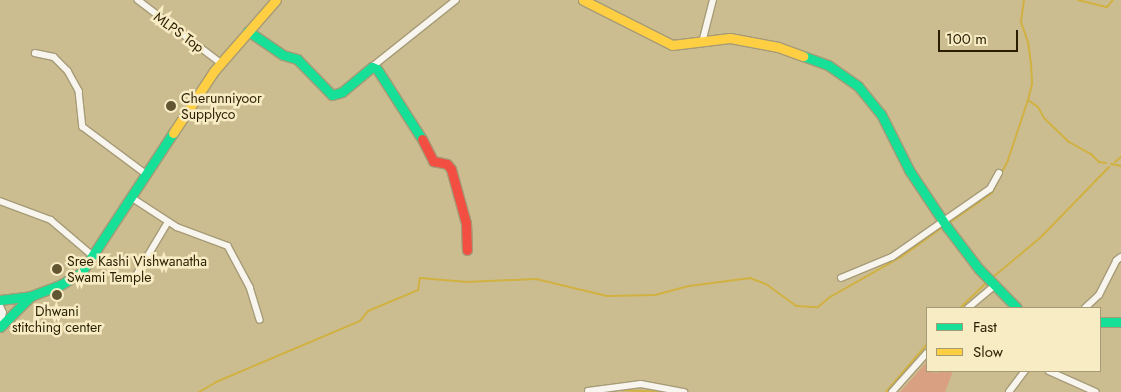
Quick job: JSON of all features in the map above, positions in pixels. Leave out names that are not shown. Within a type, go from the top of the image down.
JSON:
[{"type":"street","name":"MLPS Top","points":[[138,0],[221,63]]},
{"type":"street","points":[[0,300],[31,296],[60,285],[81,273],[221,63],[276,0]]},
{"type":"street","points":[[248,32],[283,55],[297,59],[332,95],[342,92],[456,0]]},
{"type":"street","points":[[583,0],[672,44],[730,38],[778,47],[828,65],[858,86],[881,114],[909,170],[943,221],[979,269],[1016,307]]},
{"type":"street","points":[[703,40],[713,0]]},
{"type":"street","points":[[35,53],[54,57],[68,71],[80,91],[83,127],[146,174]]},
{"type":"street","points":[[372,67],[382,76],[424,142],[432,161],[447,164],[451,169],[466,223],[466,250]]},
{"type":"street","points":[[841,278],[892,257],[990,189],[999,173]]},
{"type":"street","points":[[131,197],[168,222],[228,246],[250,287],[260,319]]},
{"type":"street","points":[[0,201],[51,220],[92,255]]},
{"type":"street","points":[[134,279],[168,222]]},
{"type":"street","points":[[1086,307],[1099,295],[1116,261],[1121,257]]},
{"type":"street","points":[[969,307],[995,285]]},
{"type":"street","points":[[1,325],[31,296]]},
{"type":"street","points":[[0,305],[3,312],[1,325]]},
{"type":"street","points":[[1101,322],[1121,322]]},
{"type":"street","points":[[892,392],[926,354]]},
{"type":"street","points":[[1009,392],[1024,372]]},
{"type":"street","points":[[1051,372],[1096,392]]},
{"type":"street","points":[[588,390],[641,384],[684,392]]},
{"type":"shaded area","points":[[926,363],[926,372],[953,372],[945,392],[900,392]]},
{"type":"waterway","points":[[1024,0],[1021,22],[1028,42],[1032,84],[1028,100],[1038,107],[1044,118],[1069,142],[1091,154],[1099,162],[1106,163]]},
{"type":"waterway","points":[[1078,0],[1107,7],[1113,0]]},
{"type":"waterway","points":[[949,223],[992,193],[1008,160],[1028,100]]},
{"type":"waterway","points":[[1115,162],[1121,157]]},
{"type":"waterway","points":[[1111,164],[1121,166]]},
{"type":"waterway","points":[[993,277],[1040,238],[1109,167]]},
{"type":"waterway","points":[[199,392],[216,382],[360,321],[368,311],[418,290],[420,278],[467,282],[536,279],[607,296],[655,295],[689,286],[750,278],[766,284],[796,306],[818,307],[830,297],[901,257],[943,227]]},
{"type":"waterway","points":[[1116,267],[1121,261]]},
{"type":"waterway","points":[[1103,293],[1108,282]]},
{"type":"waterway","points":[[961,307],[985,284]]},
{"type":"waterway","points":[[1091,307],[1098,299]]},
{"type":"waterway","points":[[886,392],[926,345]]},
{"type":"waterway","points":[[618,390],[666,392]]},
{"type":"traffic: fast","points":[[248,31],[283,55],[297,59],[332,95],[342,92],[372,67],[377,69],[422,139]]},
{"type":"traffic: fast","points":[[803,56],[828,65],[858,86],[881,114],[909,170],[947,227],[979,269],[1016,307]]},
{"type":"traffic: fast","points":[[0,327],[31,296],[60,285],[81,273],[173,133]]},
{"type":"traffic: fast","points":[[0,300],[31,296]]},
{"type":"traffic: fast","points":[[1101,322],[1121,322]]},
{"type":"traffic: slow","points":[[173,133],[214,71],[276,0]]},
{"type":"traffic: slow","points":[[583,0],[672,45],[730,38],[778,47],[803,56]]},
{"type":"traffic: jam","points":[[422,139],[433,161],[447,164],[451,169],[466,223],[467,250]]},
{"type":"place","name":"Cherunniyoor Supplyco","points":[[171,106]]},
{"type":"place","name":"Sree Kashi Vishwanatha Swami Temple","points":[[57,269]]},
{"type":"place","name":"Dhwani stitching center","points":[[57,295]]}]
